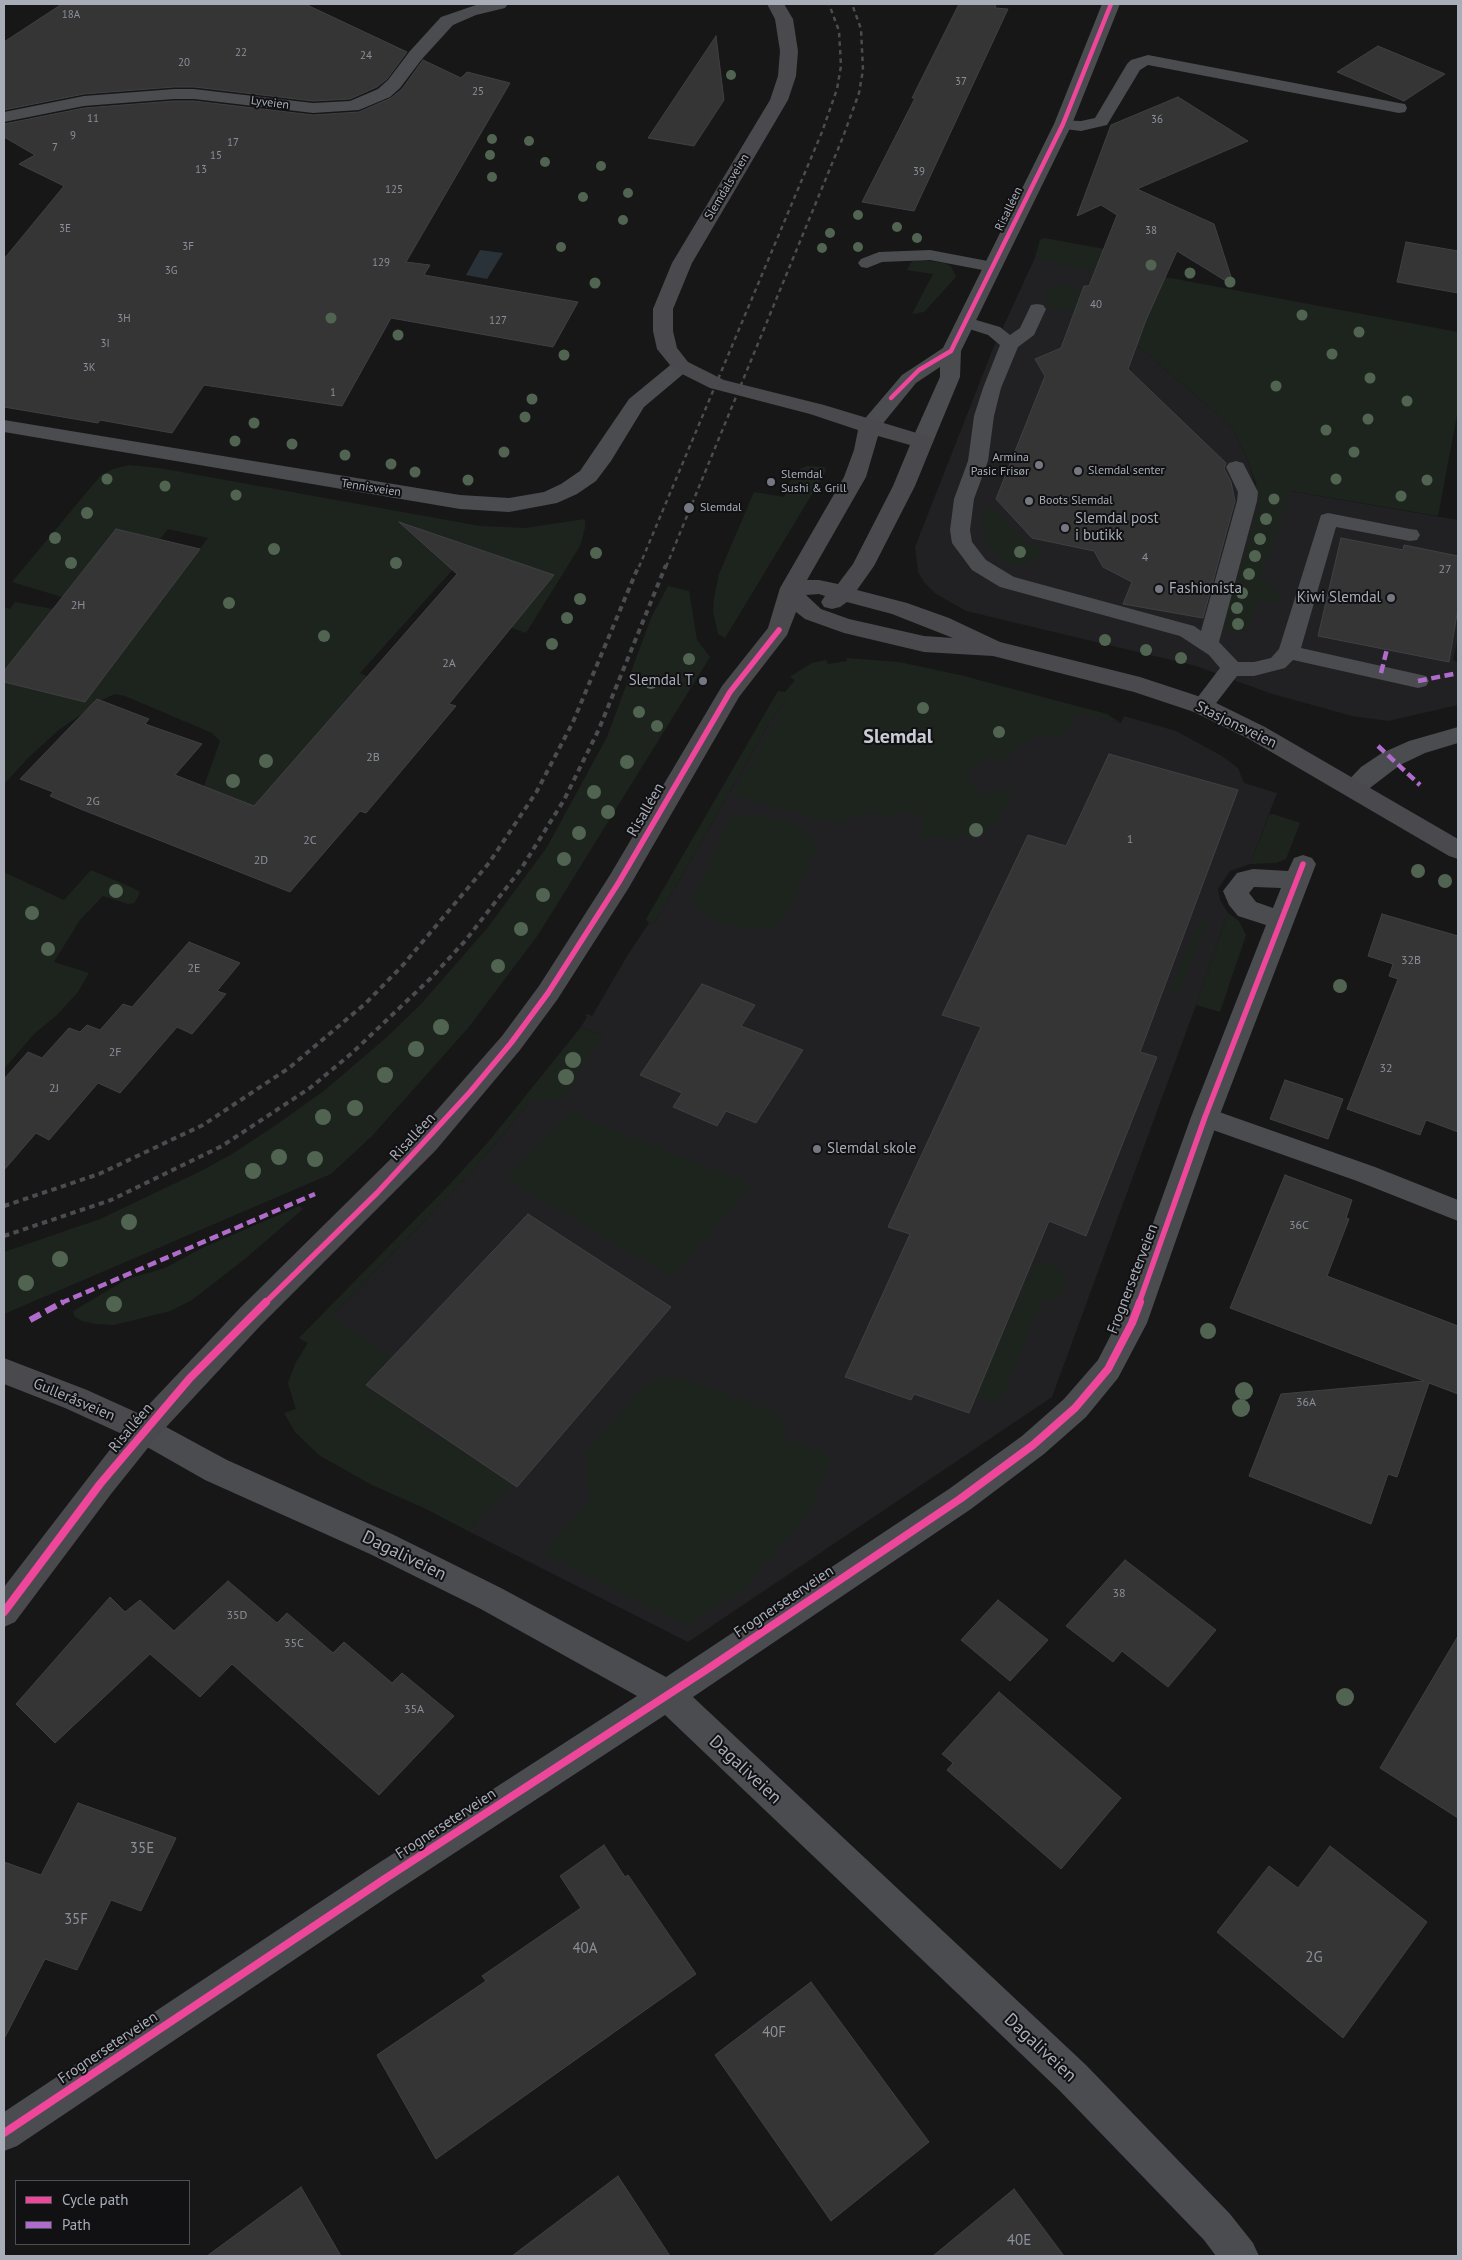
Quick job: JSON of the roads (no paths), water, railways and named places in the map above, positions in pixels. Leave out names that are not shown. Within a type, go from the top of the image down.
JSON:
[{"type":"main road","name":"Slemdalsveien","points":[[682,366],[667,349],[663,331],[663,309],[692,245],[779,100],[787,76],[790,51],[784,19],[776,4]]},
{"type":"main road","points":[[682,366],[717,384],[817,409],[869,427],[922,442]]},
{"type":"main road","name":"Risalléen","points":[[4,1612],[100,1484],[144,1430],[251,1316],[413,1155],[511,1043],[548,993],[595,920],[730,692],[779,630],[791,588],[855,477],[865,450],[869,427]]},
{"type":"main road","name":"Risalléen","points":[[779,630],[813,614],[844,592],[864,566],[877,542],[922,442]]},
{"type":"main road","name":"Stasjonsveien","points":[[994,648],[941,623],[844,592],[819,587],[791,588],[800,604],[813,614],[854,627],[924,644],[994,648],[1140,685],[1202,706],[1247,728],[1458,850]]},
{"type":"main road","name":"Gulleråsveien","points":[[4,1371],[76,1399],[144,1430]]},
{"type":"street","name":"Lyveien","points":[[4,117],[84,101],[174,94],[194,94],[313,108],[352,106],[369,101],[394,84],[446,21],[470,11],[499,4]]},
{"type":"street","name":"Risalléen","points":[[922,442],[950,377],[951,351],[1063,124],[1112,4]]},
{"type":"street","name":"Risalléen","points":[[869,427],[891,398],[909,379],[951,351]]},
{"type":"street","name":"Tennisveien","points":[[4,426],[460,502],[509,506],[549,498],[569,489],[588,476],[600,461],[636,403],[682,366]]},
{"type":"street","points":[[1353,788],[1370,772],[1392,758],[1417,747],[1458,735]]},
{"type":"street","name":"Frognerseterveien","points":[[4,2133],[375,1885],[667,1695],[960,1499],[1033,1445],[1075,1408],[1108,1369],[1132,1323],[1205,1117],[1299,873],[1257,877],[1246,880],[1236,891],[1238,898],[1247,909],[1280,920]]},
{"type":"street","name":"Dagaliveien","points":[[144,1430],[216,1470],[381,1544],[482,1594],[667,1695],[1073,2078],[1218,2227],[1240,2256]]},
{"type":"lane","points":[[1063,124],[1081,126],[1101,121],[1136,63],[1148,60],[1398,108]]},
{"type":"lane","points":[[867,263],[879,257],[930,255],[993,267]]},
{"type":"lane","points":[[1037,309],[1028,332],[1010,344],[992,388],[984,416],[978,461],[964,500],[960,530],[962,543],[969,554],[992,574],[1008,582],[1177,627],[1208,644],[1228,662],[1231,669]]},
{"type":"lane","points":[[966,322],[994,331],[1010,344]]},
{"type":"lane","points":[[1208,644],[1247,500],[1248,492],[1236,467]]},
{"type":"lane","points":[[1231,669],[1254,669],[1278,663],[1289,652],[1328,519],[1410,534]]},
{"type":"lane","points":[[1289,652],[1418,681]]},
{"type":"lane","points":[[1202,706],[1231,669]]},
{"type":"lane","points":[[1205,1117],[1366,1174],[1458,1211]]},
{"type":"railway","points":[[639,567],[822,132],[837,89],[841,66],[839,31],[829,4]]},
{"type":"railway","points":[[666,567],[843,137],[859,93],[863,70],[861,29],[852,4]]},
{"type":"railway","points":[[4,1206],[99,1174],[203,1125],[289,1068],[366,1003],[403,965],[489,863],[537,791],[573,722],[639,565]]},
{"type":"railway","points":[[4,1236],[111,1200],[222,1146],[310,1088],[352,1053],[431,978],[465,941],[521,869],[564,800],[599,729],[666,565]]},
{"type":"place","name":"Armina Pasic Frisør","points":[[1039,465]]},
{"type":"place","name":"Slemdal senter","points":[[1078,471]]},
{"type":"place","name":"Slemdal Sushi & Grill","points":[[771,482]]},
{"type":"place","name":"Boots Slemdal","points":[[1029,501]]},
{"type":"place","name":"Slemdal","points":[[689,508]]},
{"type":"place","name":"Slemdal post i butikk","points":[[1065,528]]},
{"type":"place","name":"Fashionista","points":[[1159,589]]},
{"type":"place","name":"Kiwi Slemdal","points":[[1391,598]]},
{"type":"place","name":"Slemdal T","points":[[703,681]]},
{"type":"place","name":"Slemdal skole","points":[[817,1149]]},
{"type":"district","name":"Slemdal","points":[[898,737]]}]
